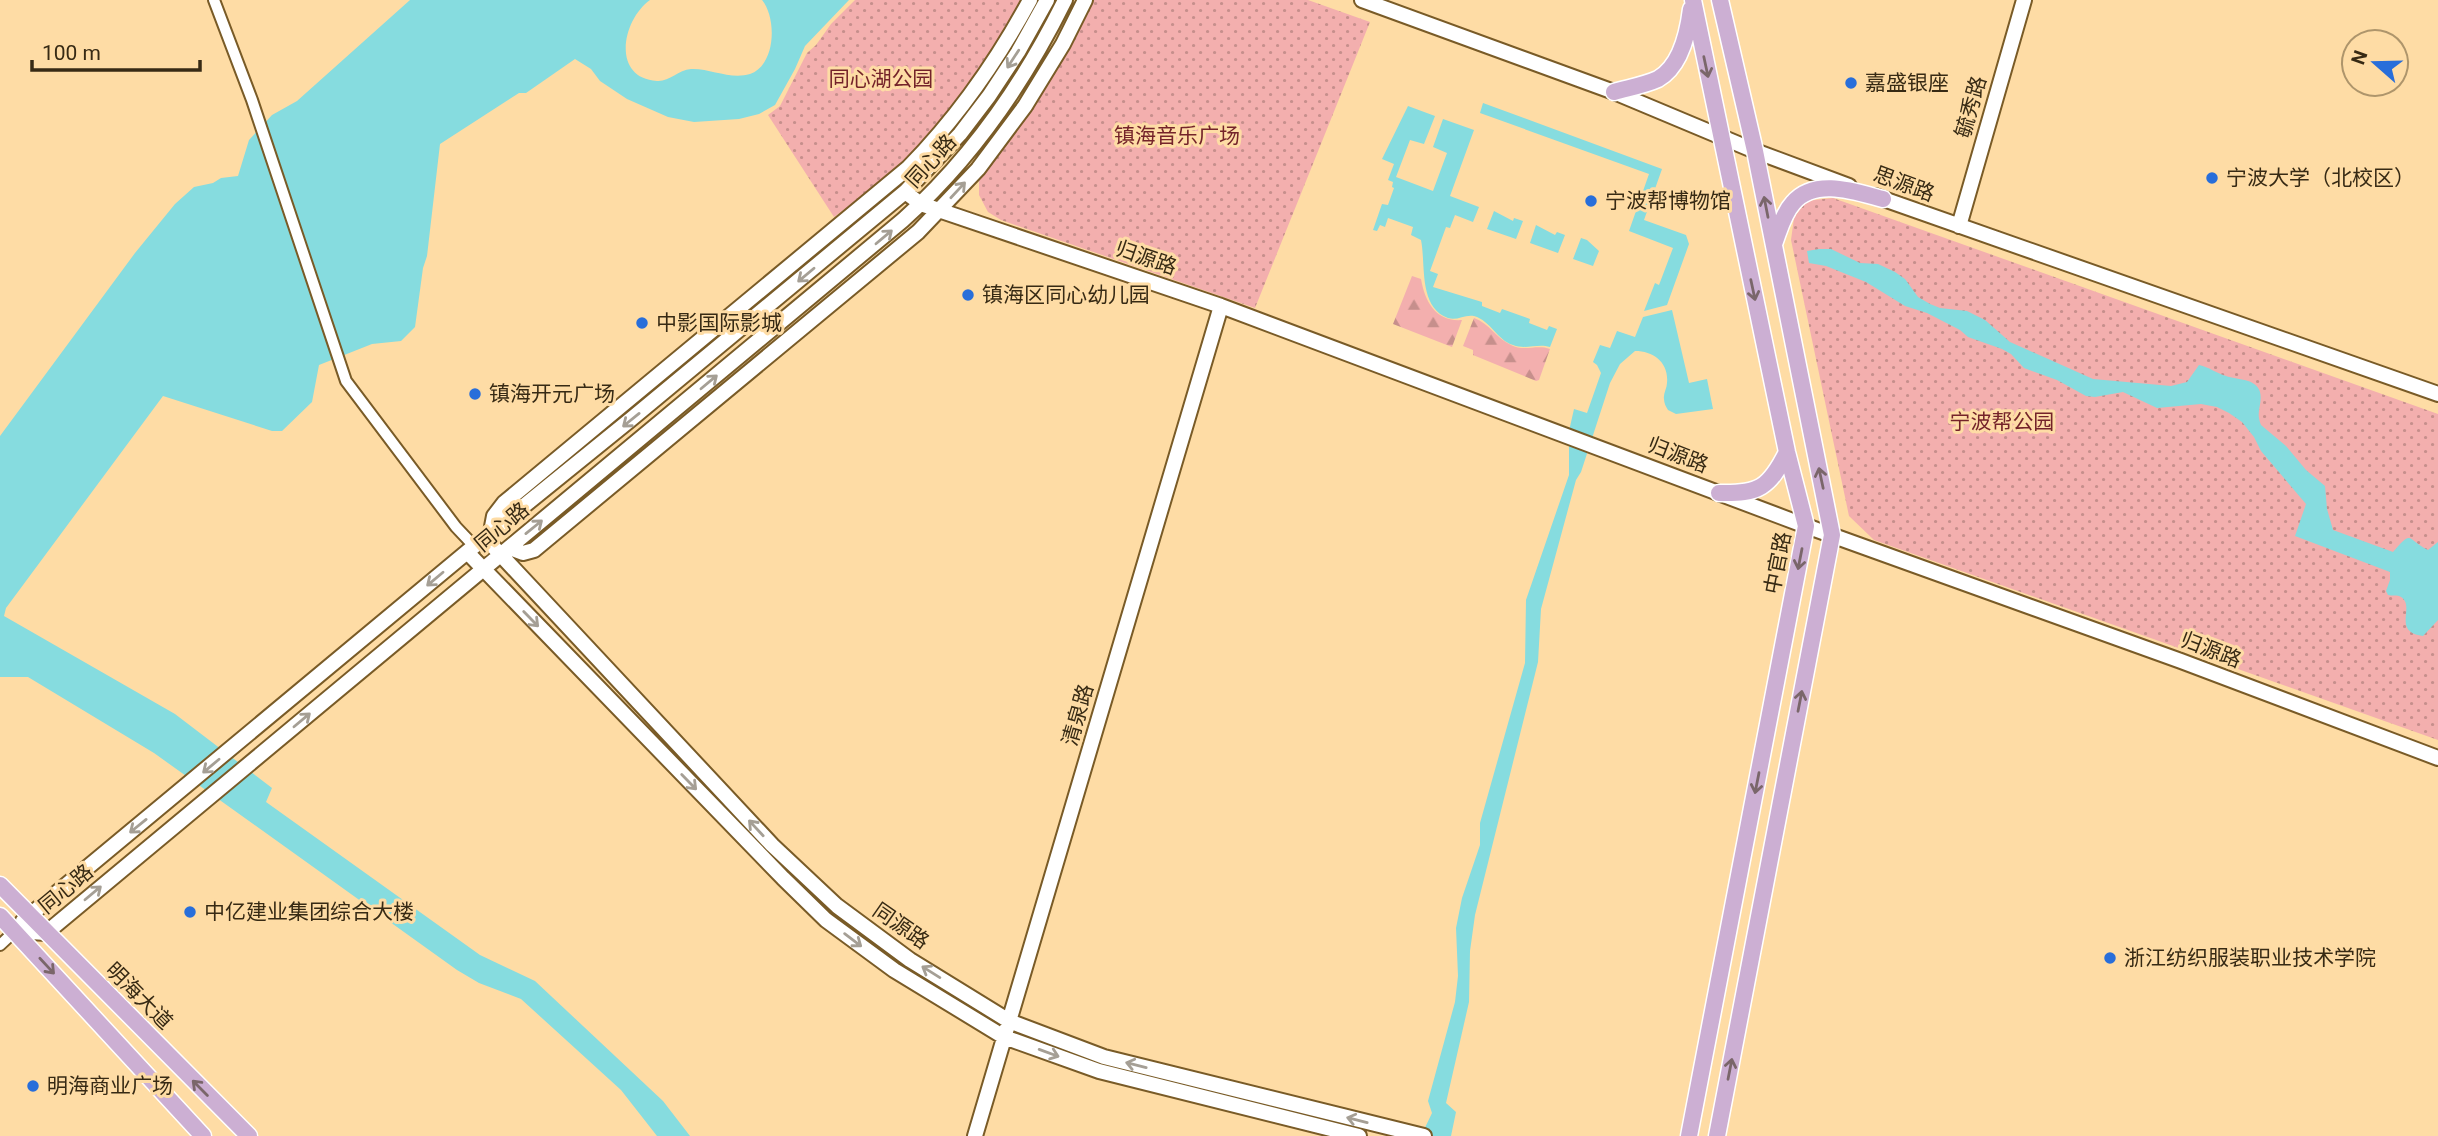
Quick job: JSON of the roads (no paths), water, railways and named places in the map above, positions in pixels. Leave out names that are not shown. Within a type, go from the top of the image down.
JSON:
[{"type":"main road","points":[[1614,92],[1659,78],[1679,56],[1689,27],[1692,0]]},
{"type":"main road","name":"中官路","points":[[1689,1136],[1806,526],[1787,452],[1692,0]]},
{"type":"main road","points":[[1717,1136],[1832,535],[1755,150],[1720,0]]},
{"type":"main road","points":[[1773,246],[1789,208],[1794,201],[1811,190],[1845,189],[1883,200]]},
{"type":"main road","points":[[1719,493],[1746,494],[1762,487],[1776,474],[1787,452]]},
{"type":"main road","name":"明海大道","points":[[0,885],[248,1136]]},
{"type":"main road","points":[[0,916],[203,1136]]},
{"type":"street","points":[[214,0],[252,100],[346,381],[456,527],[479,542],[504,503],[908,168],[980,83],[1030,0]]},
{"type":"street","name":"同心路","points":[[15,931],[28,915],[905,192],[960,134],[989,96],[1047,0]]},
{"type":"street","name":"同心路","points":[[15,931],[46,933],[921,204],[992,124],[1035,56],[1065,0]]},
{"type":"street","points":[[505,551],[523,553],[534,550],[918,232],[978,169],[1025,106],[1063,44],[1084,0]]},
{"type":"street","name":"思源路","points":[[1362,0],[1614,92],[1883,200],[2438,394]]},
{"type":"street","name":"毓秀路","points":[[1959,226],[2024,0]]},
{"type":"street","name":"归源路","points":[[905,192],[921,204],[1221,306],[1806,526],[2194,666],[2438,758]]},
{"type":"street","name":"清泉路","points":[[975,1136],[1221,306]]},
{"type":"street","name":"同源路","points":[[1359,1136],[1099,1071],[1004,1037],[894,970],[826,920],[783,878],[484,569],[479,542],[505,551],[772,845],[837,906],[910,960],[1009,1020],[1104,1057],[1424,1136]]},
{"type":"street","points":[[0,945],[15,931]]},
{"type":"street","points":[[1682,1136],[1694,1109]]},
{"type":"water","points":[[410,0],[650,0],[640,9],[633,21],[628,34],[627,59],[633,70],[642,77],[657,81],[691,69],[735,76],[750,74],[759,69],[769,51],[772,29],[767,8],[762,0],[849,0],[805,46],[775,105],[759,114],[739,119],[694,122],[668,117],[627,99],[600,81],[591,69],[575,59],[526,93],[519,93],[440,144],[427,256],[415,327],[401,341],[372,344],[319,365],[312,402],[282,431],[272,431],[163,396],[6,608],[4,616],[175,714],[272,788],[266,802],[480,955],[535,981],[663,1101],[690,1136],[657,1136],[621,1090],[521,999],[479,983],[457,970],[154,753],[28,677],[0,677],[0,436],[135,253],[175,204],[194,187],[213,183],[221,178],[238,176],[249,140],[272,115],[297,101]]},
{"type":"water","points":[[1483,103],[1662,169],[1644,220],[1686,235],[1689,244],[1667,305],[1644,311],[1655,283],[1659,285],[1673,248],[1629,231],[1649,174],[1480,113]]},
{"type":"water","points":[[1408,106],[1435,116],[1424,144],[1410,140],[1396,177],[1433,191],[1447,153],[1433,147],[1443,119],[1474,130],[1450,196],[1479,207],[1473,222],[1455,215],[1450,228],[1446,227],[1430,271],[1438,274],[1433,287],[1482,302],[1482,306],[1500,313],[1502,309],[1530,319],[1529,323],[1547,330],[1549,326],[1557,329],[1550,347],[1513,345],[1507,343],[1480,318],[1471,316],[1451,319],[1438,312],[1428,295],[1421,240],[1411,235],[1413,227],[1388,218],[1385,227],[1380,225],[1377,231],[1373,230],[1382,204],[1388,205],[1394,188],[1393,182],[1388,180],[1394,164],[1382,159]]},
{"type":"water","points":[[1494,211],[1513,221],[1514,218],[1523,221],[1516,239],[1487,229]]},
{"type":"water","points":[[1536,225],[1555,235],[1557,232],[1565,235],[1558,253],[1530,243]]},
{"type":"water","points":[[1581,238],[1599,251],[1593,266],[1573,259]]},
{"type":"water","points":[[1831,249],[1860,263],[1878,264],[1895,272],[1905,279],[1918,297],[1930,304],[1967,311],[1985,320],[2010,342],[2093,379],[2171,386],[2187,382],[2199,365],[2255,384],[2260,392],[2261,425],[2325,486],[2327,509],[2333,530],[2393,552],[2407,538],[2428,550],[2438,542],[2438,620],[2423,636],[2413,633],[2406,624],[2404,600],[2399,596],[2388,595],[2386,591],[2390,572],[2295,536],[2306,504],[2261,451],[2242,422],[2229,413],[2201,404],[2157,408],[2123,392],[2086,396],[2057,380],[2024,368],[2002,349],[1968,337],[1927,313],[1905,306],[1866,282],[1826,266],[1809,263],[1807,251]]},
{"type":"water","points":[[1672,310],[1689,383],[1707,379],[1713,409],[1676,414],[1668,410],[1664,397],[1666,370],[1659,360],[1648,353],[1635,351],[1620,364],[1610,383],[1576,480],[1541,609],[1538,662],[1475,915],[1470,951],[1469,1002],[1446,1103],[1456,1112],[1451,1136],[1421,1136],[1432,1113],[1428,1101],[1455,1002],[1458,976],[1456,928],[1462,898],[1480,845],[1480,823],[1525,663],[1526,600],[1569,475],[1569,431],[1574,409],[1587,413],[1601,373],[1593,362],[1600,345],[1610,348],[1617,331],[1635,337],[1643,317]]},
{"type":"place","name":"嘉盛银座","points":[[1851,83]]},
{"type":"place","name":"宁波大学（北校区）","points":[[2212,178]]},
{"type":"place","name":"宁波帮博物馆","points":[[1591,201]]},
{"type":"place","name":"镇海区同心幼儿园","points":[[968,295]]},
{"type":"place","name":"中影国际影城","points":[[642,323]]},
{"type":"place","name":"镇海开元广场","points":[[475,394]]},
{"type":"place","name":"中亿建业集团综合大楼","points":[[190,912]]},
{"type":"place","name":"浙江纺织服装职业技术学院","points":[[2110,958]]},
{"type":"place","name":"明海商业广场","points":[[33,1086]]},
{"type":"park label","name":"同心湖公园","points":[[881,79]]},
{"type":"park label","name":"镇海音乐广场","points":[[1177,136]]},
{"type":"park label","name":"宁波帮公园","points":[[2002,422]]}]
